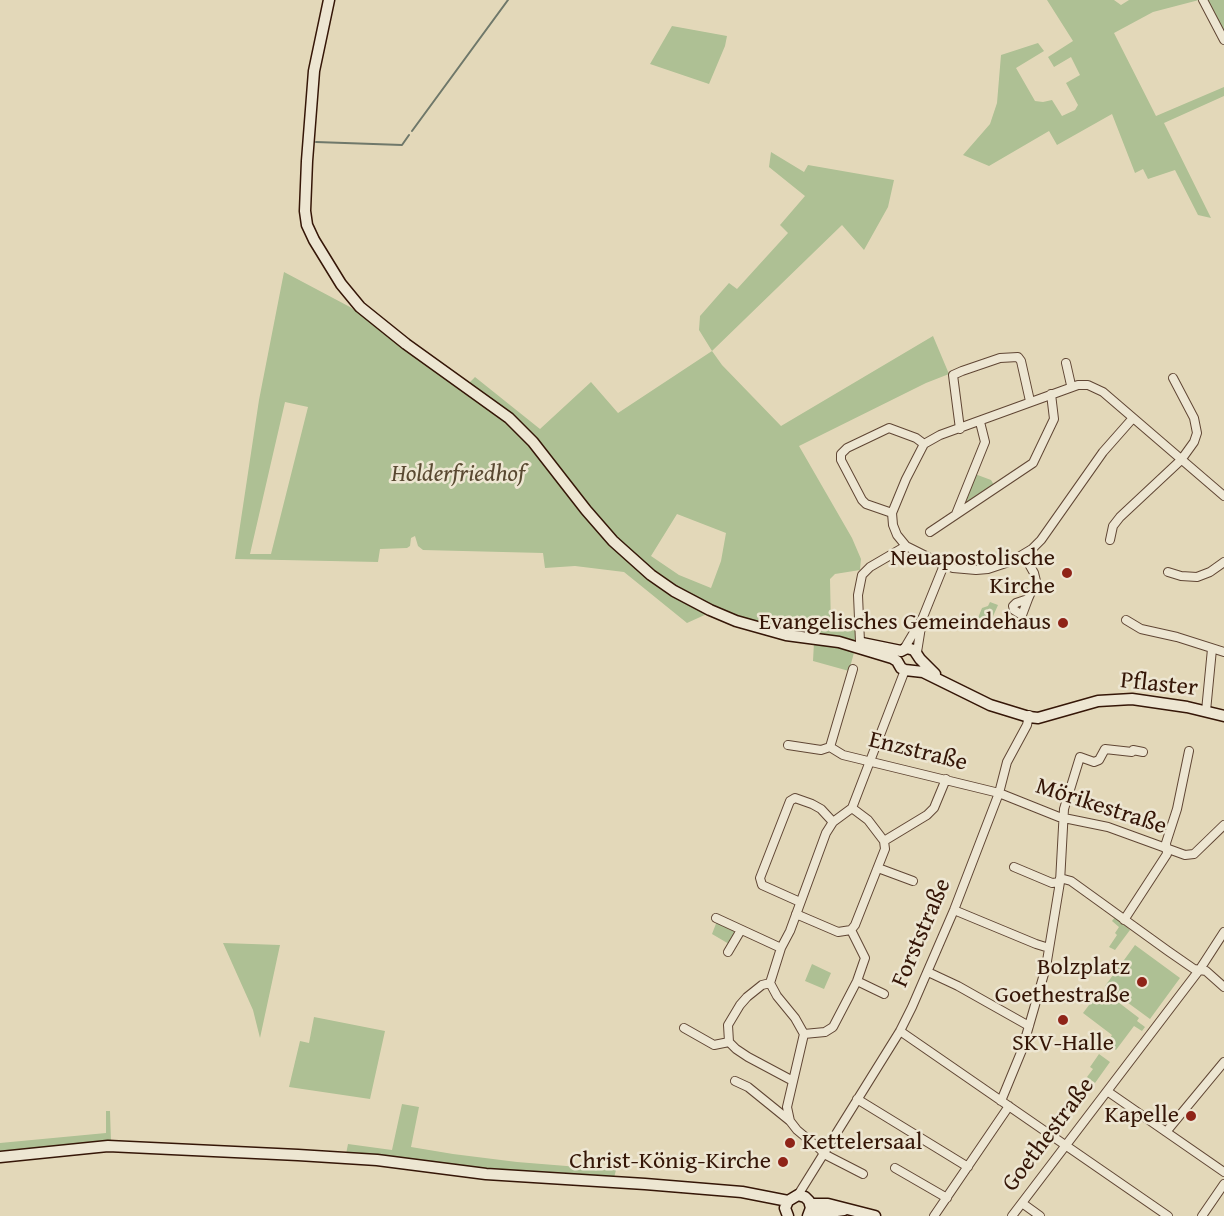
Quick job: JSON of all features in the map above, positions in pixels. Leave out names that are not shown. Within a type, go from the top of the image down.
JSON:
[{"type":"street","points":[[329,0],[314,71],[305,211],[307,225],[314,240],[341,284],[360,307],[383,327],[509,418],[533,442],[613,541],[651,575],[674,591],[710,610],[762,629],[901,654],[911,649],[950,685]]},
{"type":"street","points":[[1205,2],[1224,40]]},
{"type":"street","points":[[960,429],[952,375],[1000,358],[1018,357],[1021,361],[1030,401]]},
{"type":"street","points":[[1066,363],[1071,386]]},
{"type":"street","points":[[1110,540],[1113,526],[1120,517],[1181,460],[1194,442],[1197,433],[1194,418],[1173,378]]},
{"type":"street","points":[[1133,418],[1103,452],[1041,540],[1024,555],[988,569],[965,569],[944,565],[906,546],[897,535],[892,513],[924,444],[940,435],[980,422],[1071,386],[1088,385],[1096,388],[1133,418],[1224,496]]},
{"type":"street","points":[[930,532],[1033,463],[1054,418],[1051,394]]},
{"type":"street","points":[[956,515],[985,442],[980,422]]},
{"type":"street","points":[[892,513],[866,504],[862,500],[841,460],[842,454],[847,448],[889,428],[908,434],[924,444]]},
{"type":"street","points":[[860,642],[858,595],[862,575],[870,567],[906,546]]},
{"type":"street","points":[[1024,555],[1036,581],[1028,599]]},
{"type":"street","points":[[1168,572],[1197,577],[1210,572],[1224,562]]},
{"type":"street","points":[[790,1121],[787,1107],[804,1034],[770,983],[781,948],[826,833],[833,822],[852,808],[909,670],[918,656],[917,641],[923,617],[944,565]]},
{"type":"street","points":[[923,617],[901,654],[901,668],[950,685]]},
{"type":"street","points":[[1126,620],[1141,629],[1177,637],[1224,652]]},
{"type":"street","points":[[839,642],[860,642],[901,654]]},
{"type":"street","points":[[1206,711],[1212,650]]},
{"type":"street","name":"Enzstraße","points":[[830,747],[853,669]]},
{"type":"street","name":"Pflaster","points":[[950,685],[990,705],[1017,714],[1054,712],[1098,701],[1132,699],[1160,702],[1224,716]]},
{"type":"street","name":"Forststraße","points":[[806,1206],[809,1178],[900,1031],[928,972],[999,793],[1007,762],[1027,725],[1029,715]]},
{"type":"street","name":"Enzstraße","points":[[788,746],[821,750],[830,747],[843,754],[999,793]]},
{"type":"street","points":[[934,1216],[968,1167],[1005,1103],[1022,1050],[1046,967],[1060,882],[1063,818],[1080,757],[1095,762],[1099,760],[1105,749],[1143,752]]},
{"type":"street","points":[[1124,920],[1167,854],[1166,843],[1177,809],[1189,751]]},
{"type":"street","points":[[884,841],[927,815],[934,808],[946,779]]},
{"type":"street","name":"Mörikestraße","points":[[999,793],[1063,818],[1108,827],[1191,856],[1224,825]]},
{"type":"street","points":[[800,902],[762,885],[760,878],[790,801],[795,798],[812,804],[821,809],[833,822]]},
{"type":"street","points":[[851,930],[885,849],[884,841],[868,820],[852,808]]},
{"type":"street","points":[[1014,867],[1053,883],[1071,881],[1194,969],[1206,971],[1224,987]]},
{"type":"street","points":[[878,868],[913,881]]},
{"type":"street","points":[[954,910],[1049,948]]},
{"type":"street","points":[[796,914],[838,932],[851,930]]},
{"type":"street","points":[[716,918],[781,948]]},
{"type":"street","points":[[728,952],[741,930]]},
{"type":"street","points":[[804,1034],[825,1032],[833,1027],[857,981],[865,958],[851,930]]},
{"type":"street","name":"Goethestraße","points":[[1012,1216],[1200,969],[1224,932]]},
{"type":"street","points":[[928,972],[1029,1026]]},
{"type":"street","points":[[857,981],[884,994]]},
{"type":"street","points":[[770,983],[762,986],[740,1005],[728,1025],[729,1042],[736,1049],[794,1080]]},
{"type":"street","points":[[684,1028],[714,1045],[729,1042]]},
{"type":"street","points":[[900,1031],[1168,1216]]},
{"type":"street","points":[[1166,1132],[1224,1062]]},
{"type":"street","points":[[735,1081],[748,1088],[790,1121],[824,1155],[863,1174]]},
{"type":"street","points":[[1107,1091],[1224,1172]]},
{"type":"street","points":[[857,1099],[968,1167]]},
{"type":"street","points":[[0,1157],[108,1146],[378,1160],[486,1174],[663,1185],[760,1195],[787,1208],[828,1204],[875,1216]]},
{"type":"street","points":[[895,1168],[946,1198]]},
{"type":"street","points":[[1202,1216],[1224,1184]]},
{"type":"street","points":[[1022,1203],[1040,1216]]},
{"type":"green space","points":[[1047,0],[1114,0],[1121,5],[1129,0],[1199,0],[1153,12],[1114,33],[1156,116],[1224,87],[1224,96],[1164,123],[1211,218],[1198,215],[1175,170],[1148,179],[1143,169],[1135,173],[1112,114],[1057,145],[1049,131],[989,166],[963,155],[990,124],[997,103],[1001,55],[1038,43],[1044,51],[1016,68],[1035,101],[1052,100],[1062,116],[1075,110],[1078,105],[1066,83],[1080,75],[1071,57],[1054,67],[1048,57],[1073,41]]},
{"type":"green space","points":[[1199,0],[1224,0],[1224,40]]},
{"type":"green space","points":[[672,26],[727,36],[709,84],[650,64]]},
{"type":"green space","points":[[771,152],[804,172],[808,165],[894,180],[888,207],[864,250],[842,225],[712,351],[699,330],[700,316],[729,283],[737,289],[788,233],[780,225],[805,196],[769,167]]},
{"type":"green space","name":"Holderfriedhof","points":[[284,272],[350,307],[464,388],[475,377],[540,429],[591,382],[618,413],[712,351],[722,365],[781,426],[933,336],[949,374],[926,383],[799,446],[852,538],[861,559],[860,570],[835,574],[830,579],[831,627],[857,631],[858,638],[849,671],[813,661],[814,642],[709,613],[687,623],[624,572],[575,566],[545,568],[543,553],[423,550],[418,546],[415,536],[411,538],[410,546],[407,548],[380,549],[378,562],[235,559],[259,400]],"holes":[[[285,402],[308,407],[271,554],[250,554]],[[677,514],[726,533],[721,561],[711,588],[679,575],[651,556]]]},
{"type":"green space","points":[[975,474],[991,480],[994,485],[971,501],[967,501],[965,497]]},
{"type":"green space","points":[[990,602],[998,605],[990,623],[978,618],[982,608],[988,606]]},
{"type":"green space","points":[[1115,917],[1130,930],[1115,950],[1109,947],[1119,927],[1112,921]]},
{"type":"green space","points":[[717,921],[735,929],[736,932],[729,944],[712,934]]},
{"type":"green space","points":[[223,943],[280,945],[260,1038],[253,1010]]},
{"type":"green space","name":"Bolzplatz Goethestraße","points":[[1135,945],[1180,978],[1150,1019],[1105,986]]},
{"type":"green space","points":[[812,964],[831,973],[824,989],[805,981]]},
{"type":"green space","points":[[1101,989],[1139,1018],[1137,1021],[1145,1027],[1142,1031],[1134,1026],[1116,1050],[1107,1043],[1112,1035],[1083,1013]]},
{"type":"green space","points":[[314,1017],[385,1031],[370,1099],[289,1087],[300,1041],[309,1043]]},
{"type":"green space","points":[[1099,1054],[1110,1062],[1095,1083],[1087,1077],[1093,1069],[1090,1067]]},
{"type":"green space","points":[[402,1104],[419,1107],[411,1147],[517,1162],[616,1170],[612,1186],[346,1154],[348,1144],[392,1150]]},
{"type":"green space","points":[[106,1111],[110,1111],[111,1142],[0,1160],[0,1143],[106,1133]]},
{"type":"waterway","points":[[412,131],[508,0]]},
{"type":"waterway","points":[[316,142],[402,145],[409,135]]},
{"type":"place","name":"Neuapostolische Kirche","points":[[1067,573]]},
{"type":"place","name":"Evangelisches Gemeindehaus","points":[[1063,623]]},
{"type":"place","name":"Bolzplatz Goethestraße","points":[[1142,982]]},
{"type":"place","name":"SKV-Halle","points":[[1063,1020]]},
{"type":"place","name":"Kapelle","points":[[1191,1116]]},
{"type":"place","name":"Kettelersaal","points":[[790,1143]]},
{"type":"place","name":"Christ-König-Kirche","points":[[783,1162]]}]
